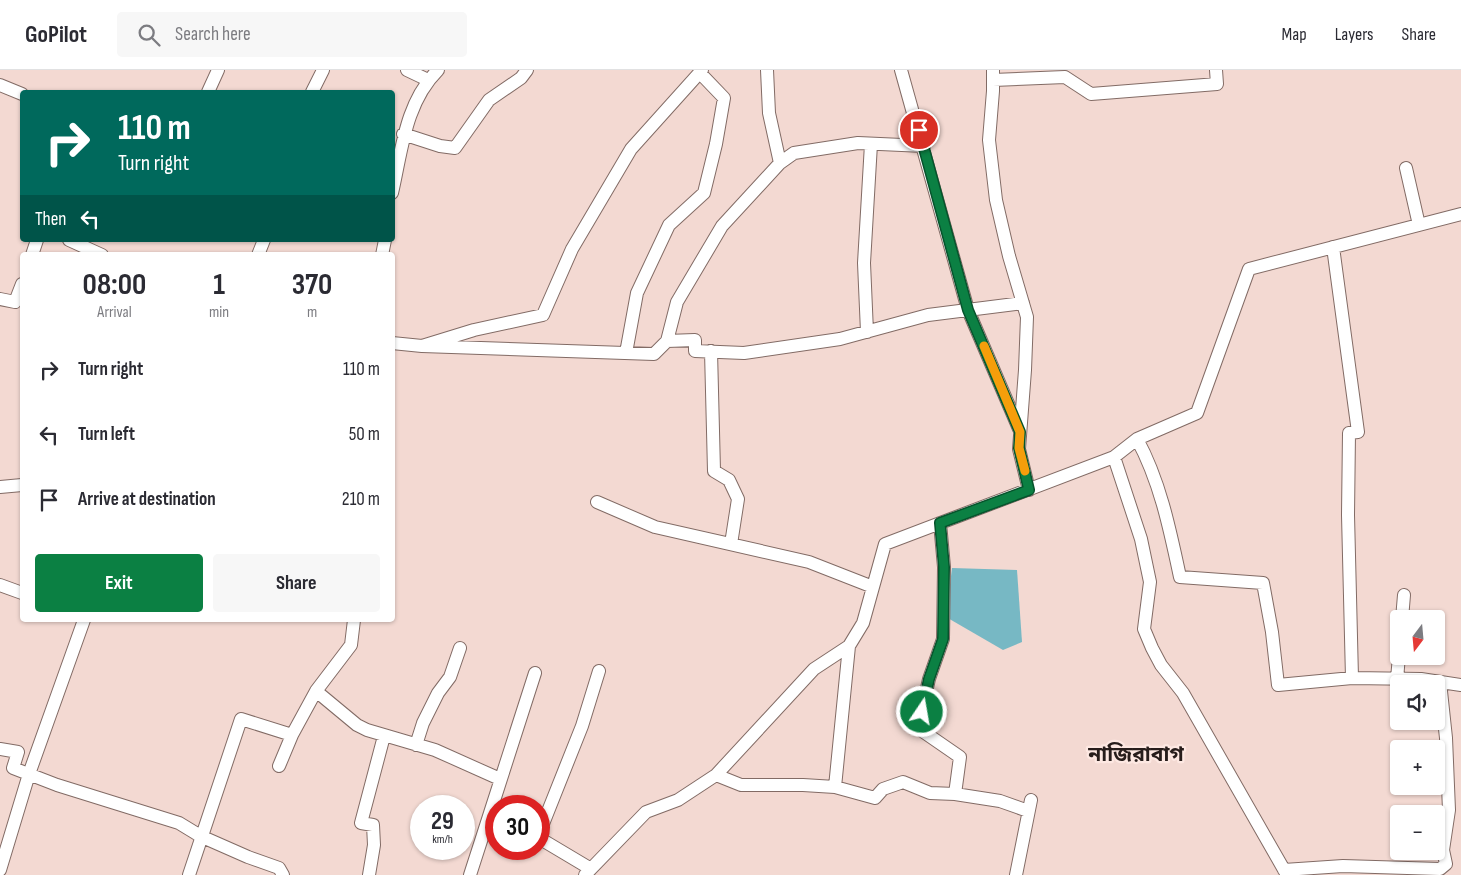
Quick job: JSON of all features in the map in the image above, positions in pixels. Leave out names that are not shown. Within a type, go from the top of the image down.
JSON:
[{"type":"street","points":[[209,90],[218,70]]},
{"type":"street","points":[[313,90],[323,70]]},
{"type":"street","points":[[407,70],[428,80]]},
{"type":"street","points":[[395,178],[404,134],[414,107],[428,80],[438,70]]},
{"type":"street","points":[[404,134],[440,146],[455,148],[490,100],[521,78],[526,70]]},
{"type":"street","points":[[767,70],[769,113],[780,163]]},
{"type":"street","points":[[901,70],[924,146],[968,310],[1020,432]]},
{"type":"street","points":[[1029,490],[1019,448],[1027,317],[1009,256],[996,200],[989,140],[993,75],[1064,77],[1091,94],[1217,84],[1216,70]]},
{"type":"street","points":[[422,346],[474,330],[542,315],[572,249],[631,149],[701,72],[724,98],[716,144],[704,194],[669,225],[637,293],[626,353]]},
{"type":"street","points":[[0,85],[20,93]]},
{"type":"street","points":[[395,343],[422,346],[654,354],[667,341],[677,302],[722,226],[780,163],[794,153],[858,143],[924,146]]},
{"type":"street","points":[[867,332],[864,263],[871,144]]},
{"type":"street","points":[[1406,168],[1419,225]]},
{"type":"street","points":[[835,787],[849,646],[863,622],[885,544],[1114,457],[1137,439],[1197,413],[1249,269],[1461,214]]},
{"type":"street","points":[[73,242],[95,252]]},
{"type":"street","points":[[1333,247],[1358,432],[1349,433],[1348,515],[1352,678]]},
{"type":"street","points":[[0,299],[15,302],[20,289]]},
{"type":"street","points":[[667,341],[694,340],[695,351],[744,353],[840,339],[928,315],[1023,303]]},
{"type":"street","points":[[711,351],[714,471],[729,480],[738,499],[731,544]]},
{"type":"street","points":[[1137,439],[1146,456],[1166,514],[1180,577],[1263,583],[1272,632],[1278,685],[1352,678],[1390,679]]},
{"type":"street","points":[[1114,457],[1141,539],[1150,582],[1144,629],[1161,666],[1183,694],[1286,872],[1343,866],[1440,869],[1446,864],[1443,850],[1449,810],[1445,729]]},
{"type":"street","points":[[0,487],[20,485]]},
{"type":"street","points":[[597,502],[655,527],[809,562],[873,587]]},
{"type":"street","points":[[940,523],[944,567],[943,639],[929,679],[918,728],[960,757],[955,794]]},
{"type":"street","points":[[0,585],[20,592]]},
{"type":"street","points":[[1403,610],[1404,595]]},
{"type":"street","points":[[0,870],[29,774],[80,622]]},
{"type":"street","points":[[279,766],[292,735],[316,691],[351,645],[354,622]]},
{"type":"street","points":[[550,844],[588,872],[646,812],[678,800],[716,775],[814,669],[849,646]]},
{"type":"street","points":[[416,745],[423,723],[438,693],[450,677],[460,648]]},
{"type":"street","points":[[550,808],[582,726],[600,671]]},
{"type":"street","points":[[497,795],[500,779],[535,674]]},
{"type":"street","points":[[1445,683],[1461,685]]},
{"type":"street","points":[[316,691],[358,726],[384,736],[435,750],[500,779]]},
{"type":"street","points":[[189,875],[200,836],[242,719],[292,735]]},
{"type":"street","points":[[369,875],[374,845],[373,825],[361,823],[384,736]]},
{"type":"street","points":[[0,749],[18,752],[13,768],[57,785],[179,823],[200,836],[279,868],[283,875]]},
{"type":"street","points":[[716,775],[742,785],[835,787],[875,798],[883,789],[903,782],[930,793],[955,794],[1030,806],[1016,875]]},
{"type":"street","points":[[470,875],[485,836]]},
{"type":"water","points":[[952,568],[1017,570],[1022,642],[1003,650],[946,617]]},
{"type":"slow traffic","points":[[984,346],[1020,432],[1019,448],[1025,471]]},
{"type":"district","name":"নাজিরাবাগ","points":[[1136,754]]},
{"type":"route","points":[[919,130],[968,310],[1020,432],[1019,448],[1029,490],[940,523],[944,567],[943,639],[929,679],[922,712]]}]
